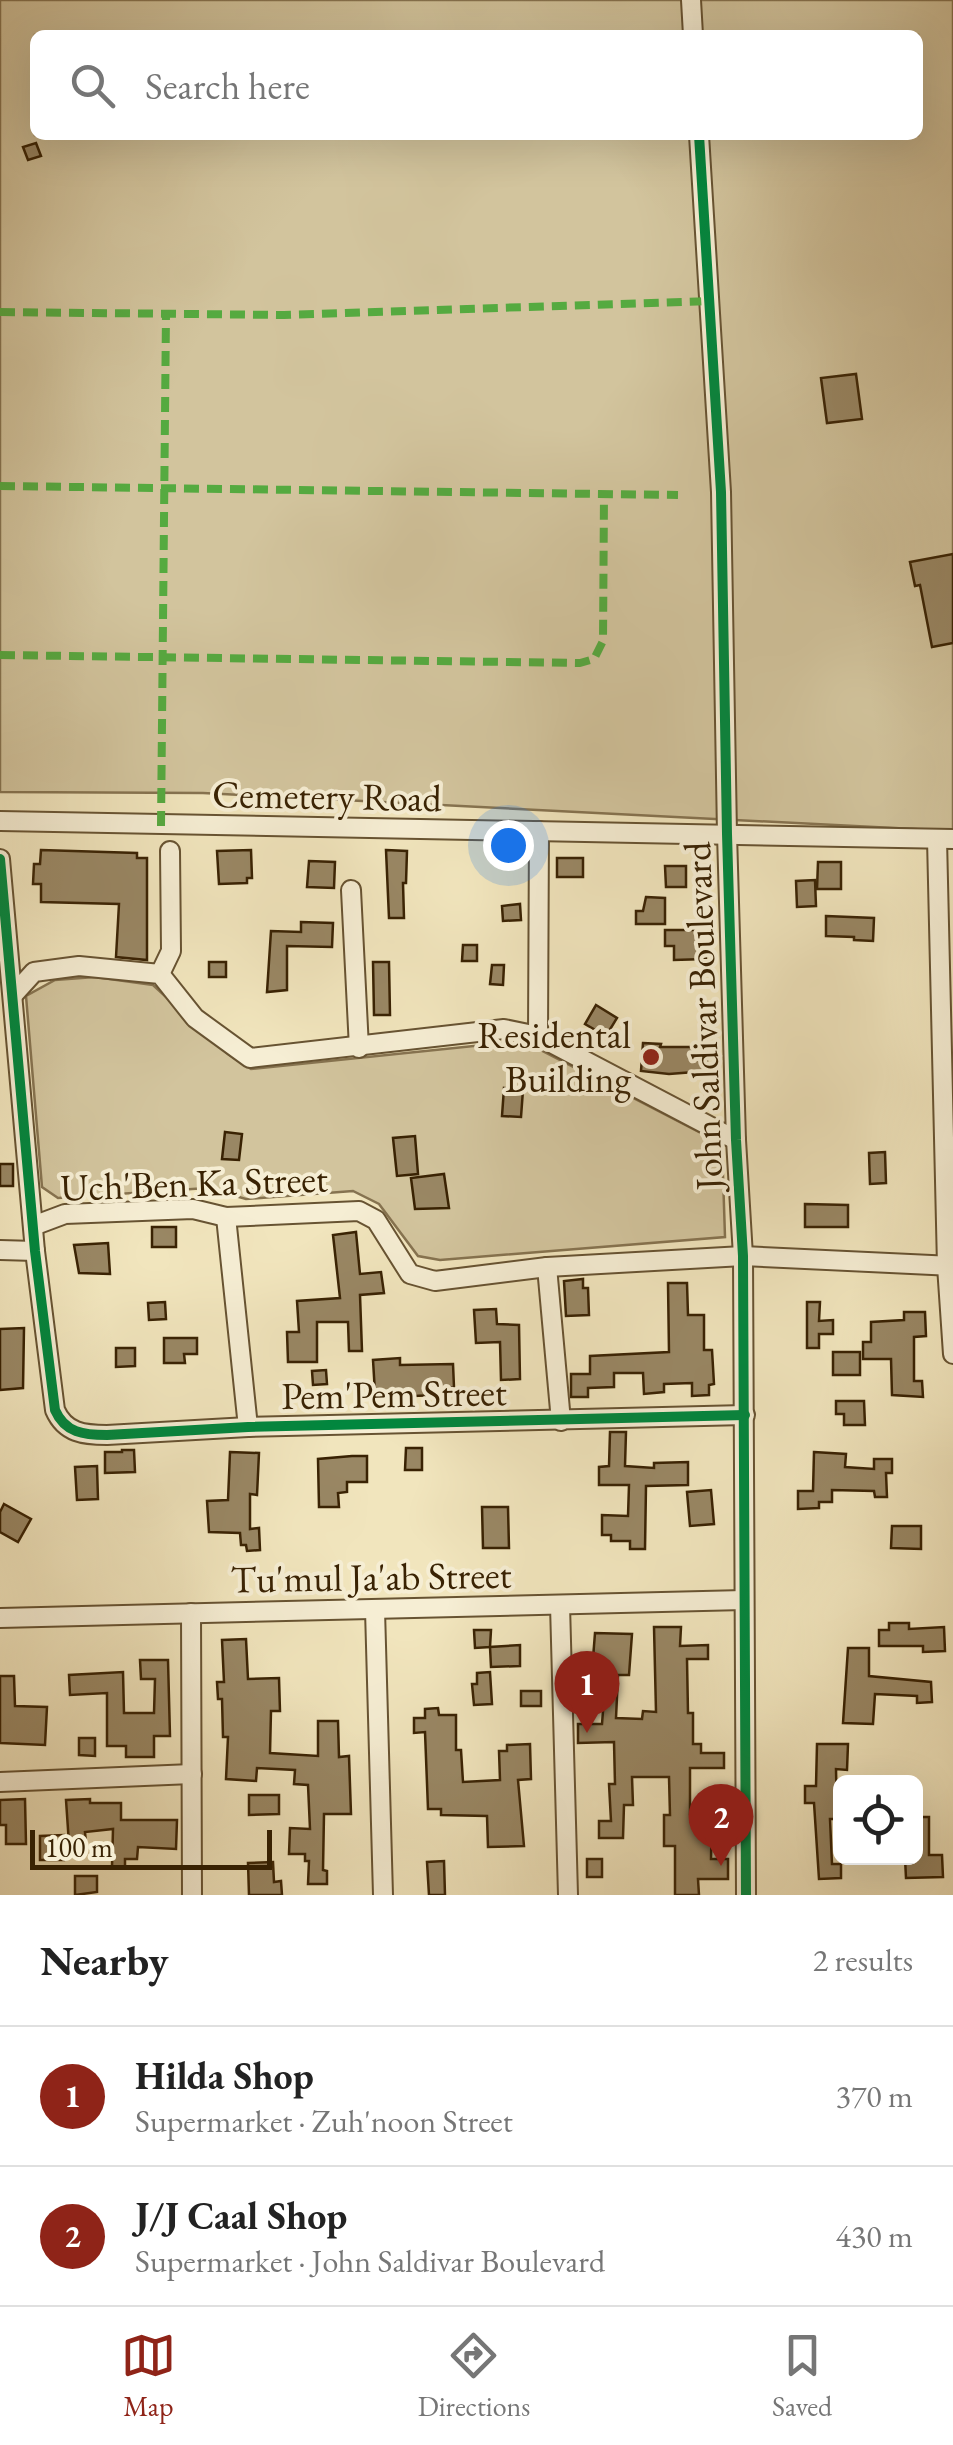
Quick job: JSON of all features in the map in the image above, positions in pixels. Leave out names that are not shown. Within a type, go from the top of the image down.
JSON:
[{"type":"street","points":[[690,0],[693,30]]},
{"type":"street","name":"John Saldivar Boulevard","points":[[699,140],[721,492],[736,1140],[744,1256],[746,1895]]},
{"type":"street","name":"Cemetery Road","points":[[0,821],[945,839]]},
{"type":"street","points":[[538,1036],[539,832]]},
{"type":"street","points":[[945,839],[953,1354]]},
{"type":"street","points":[[160,974],[171,952],[170,852]]},
{"type":"street","points":[[0,858],[14,994],[9,1059],[36,1251],[0,1250]]},
{"type":"street","points":[[351,890],[358,1048]]},
{"type":"street","points":[[14,994],[34,972],[79,966],[160,974],[195,1018],[250,1058],[504,1029],[538,1036],[736,1140]]},
{"type":"street","name":"Uch'Ben Ka Street","points":[[33,1226],[65,1214],[193,1210],[226,1218],[358,1211],[376,1220],[402,1266],[420,1279],[744,1256],[950,1266]]},
{"type":"street","points":[[226,1218],[248,1427]]},
{"type":"street","name":"Pem'Pem Street","points":[[36,1251],[55,1410],[70,1430],[86,1435],[248,1427],[746,1415]]},
{"type":"street","points":[[547,1267],[561,1421]]},
{"type":"street","name":"Tu'mul Ja'ab Street","points":[[0,1618],[744,1600]]},
{"type":"street","points":[[560,1605],[568,1895]]},
{"type":"street","points":[[375,1610],[383,1895]]},
{"type":"street","points":[[191,1613],[192,1895]]},
{"type":"street","points":[[0,1782],[192,1774]]},
{"type":"shaded area","points":[[0,0],[953,0],[953,831],[203,793],[0,792]]},
{"type":"shaded area","points":[[95,977],[153,985],[228,1054],[251,1069],[523,1041],[722,1144],[725,1237],[440,1260],[418,1256],[379,1204],[353,1191],[246,1199],[207,1188],[58,1198],[42,1187],[26,996],[55,980]]},
{"type":"building","points":[[36,143],[41,156],[28,160],[23,147]]},
{"type":"building","points":[[856,374],[862,419],[827,423],[821,378]]},
{"type":"building","points":[[953,554],[953,643],[932,647],[920,585],[915,586],[910,562]]},
{"type":"building","points":[[41,850],[137,853],[137,858],[147,858],[147,960],[116,957],[119,904],[41,902],[41,884],[33,884],[34,864],[40,864]]},
{"type":"building","points":[[251,850],[252,878],[247,878],[247,883],[219,884],[217,851]]},
{"type":"building","points":[[386,850],[407,851],[404,918],[389,918]]},
{"type":"building","points":[[557,858],[583,858],[583,877],[557,877]]},
{"type":"building","points":[[309,861],[335,862],[334,888],[307,887]]},
{"type":"building","points":[[818,862],[841,862],[841,889],[817,889]]},
{"type":"building","points":[[665,866],[686,866],[686,887],[666,887]]},
{"type":"building","points":[[815,880],[816,906],[797,907],[796,881]]},
{"type":"building","points":[[646,897],[665,898],[665,924],[636,924],[636,911],[643,911]]},
{"type":"building","points":[[520,904],[521,920],[503,921],[502,906]]},
{"type":"building","points":[[826,916],[874,918],[873,941],[826,936]]},
{"type":"building","points":[[301,922],[333,923],[332,947],[287,946],[287,990],[267,992],[271,931],[301,932]]},
{"type":"building","points":[[665,930],[705,930],[706,959],[674,960],[674,946],[665,946]]},
{"type":"building","points":[[463,945],[477,945],[477,961],[462,961]]},
{"type":"building","points":[[209,962],[226,962],[226,977],[209,977]]},
{"type":"building","points":[[373,962],[389,962],[390,1015],[374,1015]]},
{"type":"building","points":[[492,965],[504,965],[503,985],[490,984]]},
{"type":"building","points":[[596,1005],[617,1018],[606,1036],[585,1024]]},
{"type":"building","points":[[643,1043],[698,1047],[698,1058],[707,1058],[707,1071],[641,1071]]},
{"type":"building","points":[[504,1088],[523,1090],[521,1117],[502,1116]]},
{"type":"building","points":[[225,1132],[242,1134],[239,1160],[222,1159]]},
{"type":"building","points":[[415,1136],[418,1174],[397,1176],[393,1138]]},
{"type":"building","points":[[885,1152],[886,1183],[870,1184],[869,1153]]},
{"type":"building","points":[[0,1164],[13,1164],[13,1186],[0,1186]]},
{"type":"building","points":[[444,1174],[449,1208],[415,1209],[411,1178]]},
{"type":"building","points":[[805,1204],[848,1205],[848,1227],[805,1227]]},
{"type":"building","points":[[152,1227],[176,1227],[176,1247],[152,1247]]},
{"type":"building","points":[[356,1232],[360,1274],[381,1272],[384,1293],[360,1295],[362,1351],[349,1351],[348,1322],[317,1322],[317,1362],[288,1362],[287,1332],[299,1332],[297,1301],[340,1298],[333,1235]]},
{"type":"building","points":[[108,1243],[110,1274],[79,1273],[74,1245]]},
{"type":"building","points":[[583,1279],[583,1288],[588,1288],[589,1315],[566,1316],[564,1281]]},
{"type":"building","points":[[668,1283],[687,1283],[688,1315],[704,1315],[704,1350],[712,1350],[714,1384],[709,1385],[709,1395],[692,1396],[692,1383],[664,1384],[664,1392],[644,1394],[643,1373],[614,1373],[614,1387],[588,1388],[588,1397],[571,1397],[571,1374],[590,1374],[590,1356],[669,1352]]},
{"type":"building","points":[[165,1302],[166,1319],[149,1320],[148,1303]]},
{"type":"building","points":[[807,1302],[820,1302],[819,1321],[833,1320],[833,1334],[819,1334],[819,1348],[807,1348]]},
{"type":"building","points":[[496,1309],[497,1324],[519,1325],[520,1379],[501,1380],[500,1342],[476,1343],[474,1310]]},
{"type":"building","points":[[904,1312],[925,1312],[926,1336],[914,1337],[914,1381],[922,1381],[923,1397],[892,1395],[891,1359],[863,1359],[863,1342],[871,1342],[871,1322],[904,1320]]},
{"type":"building","points":[[24,1328],[23,1388],[0,1390],[0,1329]]},
{"type":"building","points":[[164,1338],[197,1338],[197,1354],[184,1354],[185,1363],[164,1363]]},
{"type":"building","points":[[116,1348],[135,1348],[135,1366],[116,1367]]},
{"type":"building","points":[[833,1352],[860,1352],[860,1375],[833,1375]]},
{"type":"building","points":[[400,1358],[400,1365],[453,1364],[454,1387],[439,1388],[439,1395],[413,1396],[412,1390],[375,1393],[373,1360]]},
{"type":"building","points":[[326,1370],[327,1384],[313,1385],[312,1371]]},
{"type":"building","points":[[836,1401],[864,1401],[865,1425],[844,1425],[844,1414],[836,1414]]},
{"type":"building","points":[[610,1432],[626,1432],[625,1466],[654,1468],[654,1463],[688,1462],[688,1485],[646,1486],[645,1549],[630,1549],[630,1541],[611,1541],[611,1535],[602,1535],[602,1515],[628,1516],[629,1485],[599,1485],[599,1467],[609,1466]]},
{"type":"building","points":[[406,1448],[422,1448],[422,1470],[405,1470]]},
{"type":"building","points":[[134,1450],[135,1472],[105,1473],[105,1452]]},
{"type":"building","points":[[230,1452],[259,1453],[257,1495],[250,1494],[250,1529],[259,1528],[260,1550],[247,1551],[246,1545],[241,1545],[240,1533],[209,1532],[207,1501],[228,1500]]},
{"type":"building","points":[[814,1452],[846,1454],[845,1467],[874,1469],[874,1459],[892,1459],[892,1473],[886,1473],[887,1497],[875,1497],[874,1491],[832,1490],[832,1502],[819,1502],[819,1508],[798,1509],[798,1491],[813,1491]]},
{"type":"building","points":[[367,1456],[367,1482],[347,1482],[347,1492],[338,1493],[339,1507],[319,1507],[318,1459]]},
{"type":"building","points":[[97,1466],[98,1499],[77,1500],[75,1467]]},
{"type":"building","points":[[711,1490],[714,1524],[690,1526],[687,1492]]},
{"type":"building","points":[[4,1504],[31,1519],[18,1542],[0,1532]]},
{"type":"building","points":[[482,1507],[508,1507],[509,1548],[483,1548]]},
{"type":"building","points":[[892,1526],[921,1526],[921,1549],[891,1548]]},
{"type":"building","points":[[889,1623],[909,1623],[909,1629],[944,1627],[945,1651],[923,1652],[923,1646],[879,1646],[879,1630],[889,1630]]},
{"type":"building","points":[[654,1627],[681,1627],[680,1646],[708,1645],[708,1659],[687,1659],[688,1713],[693,1713],[693,1744],[701,1744],[701,1753],[724,1753],[724,1768],[690,1768],[690,1814],[712,1814],[711,1859],[728,1859],[728,1879],[698,1879],[699,1895],[675,1895],[675,1846],[664,1846],[664,1815],[670,1815],[669,1777],[632,1777],[633,1805],[624,1805],[623,1838],[599,1838],[599,1821],[611,1821],[609,1784],[615,1784],[614,1742],[578,1743],[578,1724],[602,1724],[604,1698],[590,1697],[595,1633],[632,1634],[629,1675],[618,1675],[616,1718],[642,1719],[643,1711],[656,1712]]},
{"type":"building","points":[[474,1630],[491,1630],[490,1647],[475,1648]]},
{"type":"building","points":[[246,1639],[248,1679],[279,1678],[280,1711],[271,1711],[270,1753],[318,1756],[318,1721],[338,1721],[339,1757],[349,1756],[351,1814],[324,1814],[323,1870],[327,1871],[327,1884],[308,1884],[309,1861],[305,1861],[305,1854],[289,1854],[290,1828],[310,1829],[308,1785],[294,1784],[295,1770],[257,1768],[256,1781],[226,1779],[228,1737],[223,1737],[222,1699],[218,1699],[217,1682],[224,1682],[222,1640]]},
{"type":"building","points":[[520,1645],[520,1666],[491,1667],[490,1647]]},
{"type":"building","points":[[848,1648],[869,1648],[869,1676],[931,1682],[932,1702],[917,1703],[917,1696],[875,1694],[873,1724],[843,1723]]},
{"type":"building","points":[[140,1660],[168,1660],[170,1736],[154,1736],[154,1757],[126,1757],[126,1746],[107,1746],[107,1693],[70,1695],[69,1675],[123,1672],[124,1713],[154,1713],[155,1679],[141,1679]]},
{"type":"building","points":[[490,1672],[492,1704],[474,1705],[472,1684],[477,1684],[477,1673]]},
{"type":"building","points":[[0,1676],[14,1676],[15,1706],[47,1707],[45,1745],[0,1743]]},
{"type":"building","points":[[521,1691],[541,1691],[541,1706],[521,1706]]},
{"type":"building","points":[[438,1708],[439,1715],[456,1715],[456,1750],[461,1750],[463,1782],[500,1780],[499,1751],[507,1751],[507,1745],[530,1744],[531,1779],[518,1780],[524,1846],[488,1847],[487,1816],[441,1815],[441,1809],[428,1809],[425,1732],[414,1733],[414,1718],[425,1718],[425,1709]]},
{"type":"building","points":[[79,1738],[95,1738],[95,1756],[79,1755]]},
{"type":"building","points":[[817,1744],[848,1744],[847,1770],[836,1769],[833,1775],[830,1819],[832,1864],[841,1865],[841,1878],[819,1879],[814,1803],[805,1803],[805,1786],[816,1786]]},
{"type":"building","points":[[249,1795],[279,1795],[279,1814],[249,1815]]},
{"type":"building","points":[[25,1799],[26,1844],[6,1844],[6,1825],[0,1825],[0,1800]]},
{"type":"building","points":[[90,1799],[90,1803],[121,1803],[121,1820],[177,1820],[176,1849],[138,1847],[137,1859],[125,1859],[125,1868],[112,1867],[113,1829],[85,1832],[86,1843],[69,1844],[66,1800]]},
{"type":"building","points":[[923,1817],[929,1817],[929,1855],[942,1855],[943,1877],[906,1878],[905,1865],[923,1865]]},
{"type":"building","points":[[64,1835],[64,1860],[40,1860],[40,1836]]},
{"type":"building","points":[[587,1859],[602,1859],[602,1877],[587,1877]]},
{"type":"building","points":[[444,1861],[445,1895],[429,1895],[427,1862]]},
{"type":"building","points":[[273,1862],[274,1882],[281,1881],[282,1895],[249,1895],[248,1863]]},
{"type":"building","points":[[75,1876],[97,1876],[97,1892],[75,1895]]},
{"type":"marked path","points":[[0,312],[284,315],[709,301]]},
{"type":"marked path","points":[[161,826],[166,314]]},
{"type":"marked path","points":[[0,486],[678,495]]},
{"type":"marked path","points":[[0,655],[580,663],[594,659],[603,641],[604,494]]},
{"type":"cycle path","points":[[699,140],[721,492],[727,834],[743,1256],[746,1895]]},
{"type":"cycle path","points":[[0,859],[35,1251],[55,1410],[64,1424],[83,1433],[107,1435],[248,1427],[745,1415]]},
{"type":"place","name":"Residental Building","points":[[651,1057]]},
{"type":"place","name":"Hilda Shop","points":[[587,1733]]},
{"type":"place","name":"J/J Caal Shop","points":[[721,1866]]}]
